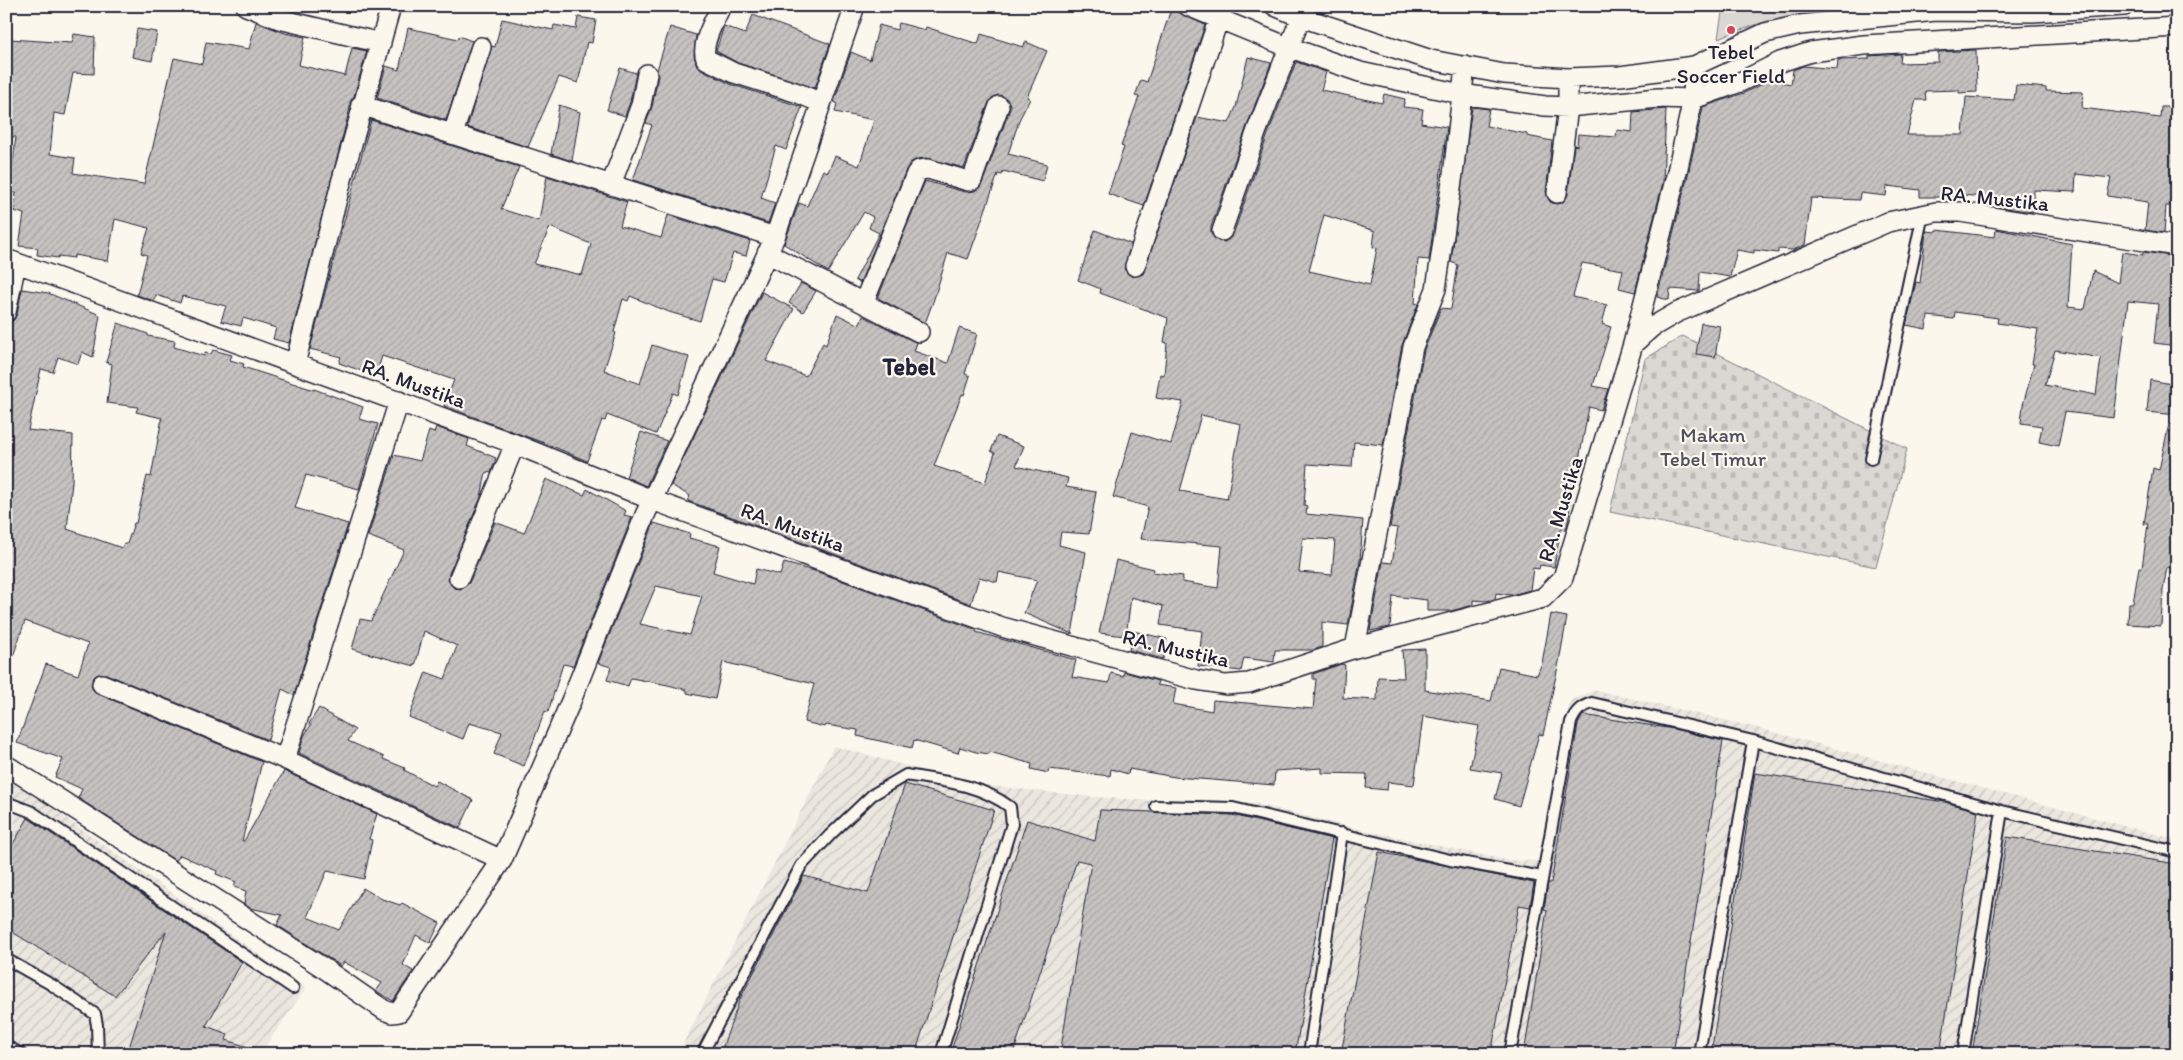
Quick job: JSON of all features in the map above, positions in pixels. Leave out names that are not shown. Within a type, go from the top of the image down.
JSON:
[{"type":"street","points":[[246,6],[280,19],[381,43]]},
{"type":"street","points":[[296,364],[361,105],[391,6]]},
{"type":"street","points":[[721,6],[708,35],[704,53],[706,60],[734,73],[798,93],[820,103]]},
{"type":"street","points":[[6,765],[322,967],[384,1010],[392,1013],[399,1012],[502,860],[571,701],[652,500],[771,245],[855,6]]},
{"type":"street","points":[[1188,6],[1222,11],[1289,44],[1360,72],[1463,80],[1504,74],[1568,93],[1658,98],[1693,84],[1764,33],[1780,28],[1873,31],[2177,27]]},
{"type":"street","points":[[1275,6],[1300,20],[1431,60],[1463,80],[1545,106],[1568,93],[1620,76],[1693,84],[1740,82],[1796,56],[1864,45],[1873,31],[1949,10],[2033,12],[2124,6]]},
{"type":"street","points":[[1135,266],[1222,11]]},
{"type":"street","points":[[1222,231],[1289,44],[1300,20]]},
{"type":"street","points":[[453,134],[481,47]]},
{"type":"street","points":[[611,185],[641,105],[647,74]]},
{"type":"street","points":[[1355,648],[1413,347],[1436,289],[1454,167],[1463,80]]},
{"type":"street","points":[[1633,344],[1677,172],[1693,84]]},
{"type":"street","points":[[1557,193],[1568,93]]},
{"type":"street","points":[[361,105],[611,185],[771,245],[864,302],[919,332]]},
{"type":"street","points":[[864,302],[916,174],[919,170],[928,169],[968,182],[972,180],[1000,106]]},
{"type":"street","name":"RA. Mustika","points":[[11,261],[399,401],[515,444],[652,500],[1002,627],[1196,680],[1226,685],[1249,683],[1355,648],[1543,598],[1559,584],[1562,578],[1633,344],[1652,327],[1676,313],[1888,222],[1923,214],[1960,212],[2177,246]]},
{"type":"street","points":[[6,312],[11,261]]},
{"type":"street","points":[[282,758],[287,753],[399,401]]},
{"type":"street","points":[[459,578],[515,444]]},
{"type":"street","points":[[102,684],[282,758],[502,860]]},
{"type":"lane","points":[[1871,459],[1923,214]]},
{"type":"lane","points":[[1510,1054],[1571,722],[1580,708],[1592,703],[1753,741],[2002,811],[2177,852]]},
{"type":"lane","points":[[1699,1054],[1753,741]]},
{"type":"lane","points":[[702,1054],[801,866],[872,795],[906,775],[968,785],[997,798],[1010,807],[1012,824],[941,1054]]},
{"type":"lane","points":[[6,802],[32,812],[293,988]]},
{"type":"lane","points":[[1156,806],[1233,808],[1450,860],[1542,878]]},
{"type":"lane","points":[[1963,1054],[2002,811]]},
{"type":"lane","points":[[1309,1054],[1342,833]]},
{"type":"lane","points":[[6,959],[52,984],[94,1014],[97,1025],[98,1054]]},
{"type":"lane","points":[[6,1046],[21,1054]]},
{"type":"shaded area","points":[[1595,690],[1754,727],[2177,840],[2177,1054],[678,1054],[834,746],[973,784],[1094,797],[1155,801],[1253,803],[1354,828],[1506,860],[1540,861],[1570,701]]},
{"type":"shaded area","points":[[6,779],[32,794],[306,988],[260,1054],[6,1054]]},
{"type":"green space","name":"Tebel Soccer Field","points":[[1723,6],[1881,6],[1767,21],[1718,38]]},
{"type":"green space","name":"Makam Tebel Timur","points":[[1683,336],[1907,449],[1876,567],[1610,512],[1645,359]]},
{"type":"building","points":[[1171,9],[1205,25],[1144,206],[1108,194],[1124,147],[1121,146],[1139,97],[1135,96],[1141,80],[1147,82]]},
{"type":"building","points":[[753,15],[830,44],[815,88],[738,63],[716,51],[724,26],[745,34]]},
{"type":"building","points":[[578,17],[596,20],[592,43],[587,42],[578,83],[559,77],[528,147],[467,127],[492,46],[495,47],[502,19],[553,30],[554,25],[576,29]]},
{"type":"building","points":[[256,22],[285,33],[305,37],[299,65],[345,76],[352,48],[367,51],[354,96],[350,102],[289,343],[273,339],[276,328],[243,318],[241,326],[221,321],[226,306],[182,296],[180,303],[156,295],[154,301],[137,295],[147,255],[141,253],[149,228],[115,219],[108,261],[74,255],[74,258],[58,256],[58,258],[37,255],[38,248],[19,246],[24,214],[14,211],[16,193],[9,192],[16,137],[6,137],[6,73],[9,39],[72,43],[74,34],[95,37],[94,74],[73,73],[65,115],[54,113],[50,154],[75,158],[73,173],[144,184],[174,58],[202,64],[206,42],[249,49]]},
{"type":"building","points":[[899,23],[925,30],[926,27],[978,44],[981,34],[1023,47],[1026,42],[1047,51],[1027,97],[1030,99],[1020,118],[1008,154],[1047,164],[1043,181],[1003,171],[1002,175],[998,174],[968,259],[948,253],[925,323],[878,298],[925,181],[965,192],[975,191],[982,184],[1010,109],[1010,104],[1003,96],[997,95],[989,102],[964,168],[927,158],[917,159],[910,163],[860,283],[855,280],[879,233],[869,228],[873,217],[864,212],[828,272],[784,244],[799,203],[807,206],[823,170],[828,172],[835,156],[859,166],[874,120],[835,112],[837,103],[834,102],[851,52],[870,60],[879,25],[897,30]]},
{"type":"building","points":[[670,27],[696,35],[694,55],[697,66],[701,69],[730,84],[802,107],[786,150],[776,146],[761,198],[775,203],[768,223],[633,180],[652,125],[646,123],[652,107],[658,76],[657,70]]},
{"type":"building","points":[[408,28],[458,39],[459,36],[472,41],[446,120],[377,98],[386,66],[399,70]]},
{"type":"building","points":[[137,29],[157,32],[152,61],[132,57]]},
{"type":"building","points":[[1976,50],[1977,92],[1959,93],[1959,90],[1925,91],[1926,100],[1916,100],[1907,135],[1963,135],[1966,97],[2014,100],[2016,85],[2046,88],[2046,91],[2083,92],[2082,108],[2160,118],[2161,107],[2177,107],[2177,192],[2171,191],[2170,206],[2166,206],[2164,233],[2145,230],[2148,202],[2107,196],[2111,178],[2076,174],[2075,192],[2034,190],[2033,212],[1999,207],[2000,199],[1954,194],[1954,197],[1920,197],[1920,190],[1887,186],[1886,196],[1860,193],[1859,200],[1811,198],[1805,245],[1793,250],[1778,249],[1778,253],[1754,250],[1754,253],[1737,250],[1730,277],[1700,272],[1699,291],[1670,289],[1669,300],[1657,297],[1703,107],[1744,93],[1770,80],[1791,84],[1793,70],[1803,66],[1837,69],[1838,60],[1869,59],[1869,56],[1901,54],[1900,63],[1938,62],[1938,52]]},
{"type":"building","points":[[1248,57],[1271,63],[1211,227],[1211,234],[1218,241],[1225,242],[1233,235],[1268,134],[1296,62],[1326,72],[1321,90],[1382,103],[1384,94],[1405,99],[1403,107],[1423,109],[1421,123],[1447,127],[1429,260],[1418,259],[1415,303],[1418,304],[1402,345],[1383,445],[1354,442],[1352,467],[1307,464],[1304,505],[1307,506],[1306,514],[1363,520],[1360,561],[1348,625],[1322,622],[1322,647],[1314,650],[1275,650],[1274,662],[1244,658],[1241,671],[1198,666],[1202,631],[1160,625],[1163,606],[1131,597],[1126,636],[1099,633],[1116,560],[1154,569],[1153,572],[1183,576],[1182,582],[1218,588],[1222,546],[1141,539],[1148,507],[1113,497],[1132,432],[1171,444],[1183,402],[1156,398],[1160,374],[1164,375],[1167,343],[1164,342],[1168,318],[1100,293],[1101,289],[1078,280],[1095,230],[1131,244],[1124,269],[1132,277],[1143,274],[1197,117],[1229,123],[1236,107]],"holes":[[[1324,215],[1375,231],[1373,247],[1377,248],[1370,285],[1309,271]],[[1201,415],[1241,424],[1227,499],[1180,491]],[[1303,538],[1335,540],[1332,575],[1299,572]]]},
{"type":"building","points":[[620,68],[636,73],[625,116],[607,110]]},
{"type":"building","points":[[559,105],[580,112],[572,161],[551,154]]},
{"type":"building","points":[[1472,107],[1489,109],[1486,126],[1552,141],[1546,192],[1550,202],[1556,204],[1562,203],[1568,195],[1574,145],[1577,146],[1578,134],[1616,137],[1617,130],[1632,132],[1633,112],[1666,109],[1663,182],[1635,292],[1619,288],[1623,270],[1582,263],[1573,297],[1607,305],[1602,324],[1611,327],[1593,386],[1608,389],[1601,410],[1589,407],[1578,465],[1574,464],[1569,518],[1566,530],[1561,529],[1554,567],[1540,565],[1539,569],[1533,568],[1530,590],[1511,595],[1496,593],[1495,599],[1486,601],[1473,600],[1473,605],[1451,611],[1427,611],[1427,600],[1393,596],[1390,627],[1370,631],[1383,562],[1392,563],[1398,528],[1390,527],[1424,350],[1441,308],[1451,309],[1458,265],[1451,262]]},
{"type":"building","points":[[371,120],[519,167],[501,209],[539,221],[547,176],[627,202],[620,226],[661,238],[668,215],[750,241],[746,256],[733,253],[724,282],[712,279],[700,321],[669,312],[630,296],[628,301],[623,299],[614,332],[616,333],[604,370],[640,384],[652,345],[689,357],[678,395],[673,393],[656,434],[607,415],[605,421],[602,420],[587,461],[444,406],[454,380],[382,356],[376,376],[339,363],[341,357],[310,349]],"holes":[[[550,227],[591,244],[582,275],[534,264]]]},
{"type":"building","points":[[1996,229],[2072,244],[2068,307],[2085,309],[2093,271],[2118,283],[2122,252],[2143,255],[2143,252],[2177,257],[2177,346],[2154,343],[2158,304],[2128,301],[2114,418],[2065,412],[2058,446],[2039,442],[2042,426],[2021,423],[2023,405],[2034,364],[2032,364],[2038,329],[1997,323],[1998,318],[1955,312],[1954,319],[1928,316],[1926,329],[1906,325],[1916,282],[1920,283],[1926,231],[1936,232],[1937,230],[1995,237]],"holes":[[[2055,350],[2101,358],[2096,395],[2045,385]]]},
{"type":"building","points":[[801,283],[816,291],[803,312],[789,303]]},
{"type":"building","points":[[22,289],[48,293],[100,315],[93,357],[82,352],[78,364],[58,357],[53,372],[41,369],[28,430],[73,435],[72,482],[67,529],[122,548],[124,544],[127,544],[134,523],[136,523],[147,476],[151,477],[162,418],[136,412],[138,407],[107,403],[112,364],[106,362],[118,323],[148,334],[148,336],[175,341],[174,347],[204,356],[205,353],[211,354],[213,350],[232,355],[230,360],[244,364],[243,367],[314,389],[363,407],[359,419],[378,424],[359,489],[306,475],[295,508],[348,524],[294,695],[282,689],[268,740],[106,674],[96,675],[91,685],[98,694],[262,762],[242,841],[244,841],[284,771],[377,814],[369,839],[372,840],[364,879],[327,871],[307,917],[339,930],[363,888],[382,899],[400,905],[402,903],[440,923],[430,943],[416,935],[403,965],[413,971],[393,1001],[376,991],[382,983],[344,962],[341,966],[277,925],[282,915],[250,908],[244,904],[246,891],[234,887],[236,882],[216,874],[217,871],[180,855],[176,861],[78,798],[82,789],[55,777],[63,759],[17,743],[46,664],[78,675],[88,644],[25,621],[9,668],[6,668],[6,338],[8,323],[14,320],[17,314]]},
{"type":"building","points":[[762,292],[794,309],[766,361],[806,376],[823,343],[826,345],[837,314],[859,325],[863,316],[917,343],[914,351],[948,363],[959,328],[977,334],[965,374],[970,376],[964,395],[962,394],[934,466],[985,483],[995,453],[991,451],[997,436],[1024,446],[1016,466],[1068,478],[1066,487],[1096,492],[1089,534],[1061,532],[1059,545],[1086,552],[1072,634],[1024,613],[1037,580],[999,572],[997,582],[979,577],[971,604],[688,501],[690,496],[671,485]]},
{"type":"building","points":[[1701,323],[1720,326],[1715,357],[1696,354]]},
{"type":"building","points":[[2150,380],[2177,385],[2177,415],[2147,412]]},
{"type":"building","points":[[2169,424],[2177,425],[2177,539],[2173,568],[2167,567],[2163,590],[2161,626],[2128,624],[2129,603],[2133,603],[2139,567],[2142,568],[2148,524],[2144,524],[2153,468],[2159,470]]},
{"type":"building","points":[[436,427],[469,439],[467,446],[496,458],[491,473],[486,472],[481,497],[449,574],[448,580],[454,588],[461,589],[469,583],[495,522],[524,533],[546,479],[584,495],[587,489],[626,511],[624,515],[632,517],[573,666],[563,664],[548,712],[545,711],[524,766],[494,754],[502,732],[469,723],[463,739],[409,717],[426,672],[445,679],[457,646],[424,631],[415,666],[352,649],[360,619],[371,621],[404,550],[368,536],[394,455],[420,461],[429,431],[434,433]]},
{"type":"building","points":[[641,432],[667,441],[646,486],[626,477]]},
{"type":"building","points":[[654,523],[690,534],[689,538],[720,546],[713,572],[753,584],[756,569],[780,575],[784,563],[818,572],[977,630],[976,632],[1076,660],[1072,677],[1109,683],[1111,673],[1123,676],[1124,672],[1158,681],[1157,685],[1176,688],[1173,704],[1212,711],[1213,700],[1313,709],[1316,679],[1313,679],[1313,674],[1341,664],[1345,665],[1343,698],[1377,700],[1378,677],[1404,678],[1402,650],[1425,649],[1425,690],[1491,701],[1499,667],[1537,675],[1542,663],[1551,614],[1567,617],[1543,735],[1539,734],[1519,806],[1495,799],[1502,773],[1470,768],[1479,726],[1423,716],[1414,785],[1388,782],[1387,790],[1366,788],[1367,774],[1322,773],[1322,768],[1275,771],[1274,785],[1175,777],[1129,769],[1128,774],[1111,769],[1110,776],[1049,769],[1048,773],[1031,769],[1032,764],[990,752],[989,754],[976,752],[960,747],[958,753],[914,740],[912,748],[857,736],[858,730],[826,725],[825,727],[804,722],[814,684],[723,662],[715,699],[687,693],[687,690],[668,685],[631,678],[628,686],[607,680],[611,667],[598,663]],"holes":[[[656,586],[702,596],[690,635],[640,624]]]},
{"type":"building","points":[[1133,631],[1167,639],[1163,659],[1129,650]]},
{"type":"building","points":[[319,708],[355,730],[348,741],[384,757],[383,759],[405,768],[404,770],[434,786],[437,781],[473,800],[460,828],[299,753],[304,736],[311,725],[309,724]]},
{"type":"building","points":[[1583,715],[1674,729],[1723,741],[1673,1054],[1524,1054],[1547,910],[1544,909],[1548,883],[1551,883],[1578,724]]},
{"type":"building","points":[[1755,773],[1945,802],[1978,811],[1940,1054],[1711,1054]]},
{"type":"building","points":[[905,784],[994,810],[915,1054],[720,1054],[740,999],[804,876],[868,893]]},
{"type":"building","points":[[1100,810],[1232,815],[1332,839],[1295,1054],[1060,1054],[1091,863],[1077,860],[1013,1054],[950,1054],[1027,820],[1095,841]]},
{"type":"building","points":[[28,818],[242,962],[206,1026],[228,1034],[226,1040],[258,1050],[258,1054],[127,1054],[166,931],[115,996],[6,928],[6,856]]},
{"type":"building","points":[[2007,837],[2177,864],[2177,1054],[1972,1054]]},
{"type":"building","points":[[1379,852],[1534,883],[1530,907],[1519,905],[1491,1054],[1341,1054]]},
{"type":"place","name":"Tebel Soccer Field","points":[[1731,30]]},
{"type":"district","name":"Tebel","points":[[909,366]]}]
